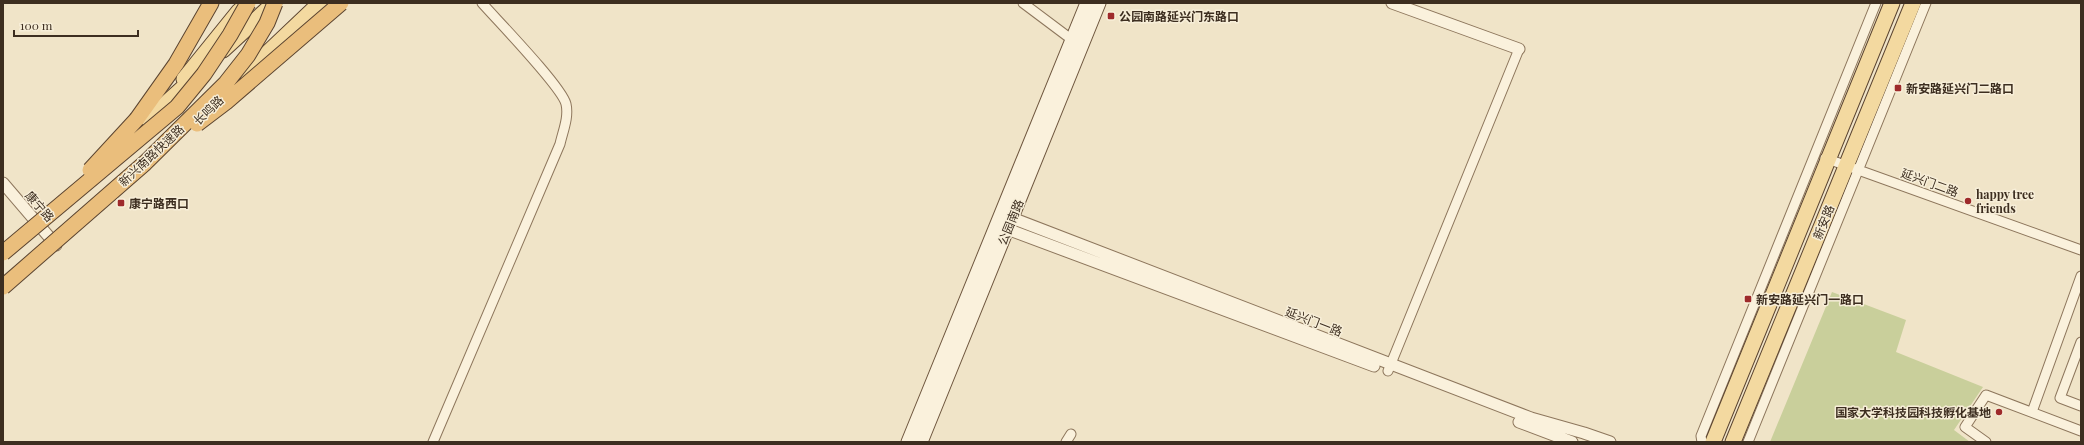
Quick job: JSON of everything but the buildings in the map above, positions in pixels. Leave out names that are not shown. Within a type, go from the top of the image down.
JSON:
[{"type":"highway","points":[[56,208],[137,119],[176,64],[212,3]]},
{"type":"highway","name":"新兴南路快速路","points":[[3,253],[177,107],[204,74],[230,36],[248,3]]},
{"type":"highway","name":"新兴南路快速路","points":[[3,287],[145,163],[226,83],[248,55],[267,23],[275,3]]},
{"type":"highway","points":[[145,163],[226,102],[341,3]]},
{"type":"main road","points":[[160,110],[229,23],[248,3]]},
{"type":"main road","points":[[3,246],[160,110],[275,3]]},
{"type":"main road","name":"长鸣路","points":[[3,292],[178,138],[320,3]]},
{"type":"main road","name":"公园南路","points":[[921,442],[1010,223],[1077,43],[1087,3]]},
{"type":"main road","name":"公园南路","points":[[908,442],[1077,43],[1099,3]]},
{"type":"main road","name":"新安路","points":[[1713,442],[1822,156],[1892,3]]},
{"type":"main road","name":"新安路","points":[[1733,442],[1852,168],[1913,3]]},
{"type":"street","points":[[433,442],[560,144],[566,120],[566,104],[556,87],[482,3]]},
{"type":"street","points":[[1023,3],[1077,43]]},
{"type":"street","points":[[1389,368],[1518,49],[1392,3]]},
{"type":"street","points":[[1702,442],[1701,436],[1822,156],[1876,3]]},
{"type":"street","points":[[1748,442],[1852,168],[1926,3]]},
{"type":"street","name":"延兴门二路","points":[[1822,156],[2081,250]]},
{"type":"street","name":"康宁路","points":[[3,183],[56,245]]},
{"type":"street","name":"延兴门一路","points":[[1010,223],[1389,368],[1572,442]]},
{"type":"street","points":[[2032,412],[2081,276]]},
{"type":"street","points":[[2081,342],[2060,398],[2081,406]]},
{"type":"street","name":"延兴门一路","points":[[1389,368],[1531,418],[1584,432],[1610,442]]},
{"type":"street","points":[[1986,442],[1965,427],[1986,395],[2081,431]]},
{"type":"street","points":[[1066,442],[1071,434]]},
{"type":"green space","points":[[1832,292],[1906,320],[1896,352],[1983,387],[1954,430],[1970,442],[1770,442]]},
{"type":"place","name":"公园南路延兴门东路口","points":[[1111,16]]},
{"type":"place","name":"新安路延兴门二路口","points":[[1898,88]]},
{"type":"place","name":"happy tree friends","points":[[1968,201]]},
{"type":"place","name":"康宁路西口","points":[[121,203]]},
{"type":"place","name":"新安路延兴门一路口","points":[[1748,299]]},
{"type":"place","name":"国家大学科技园科技孵化基地","points":[[1999,412]]}]
